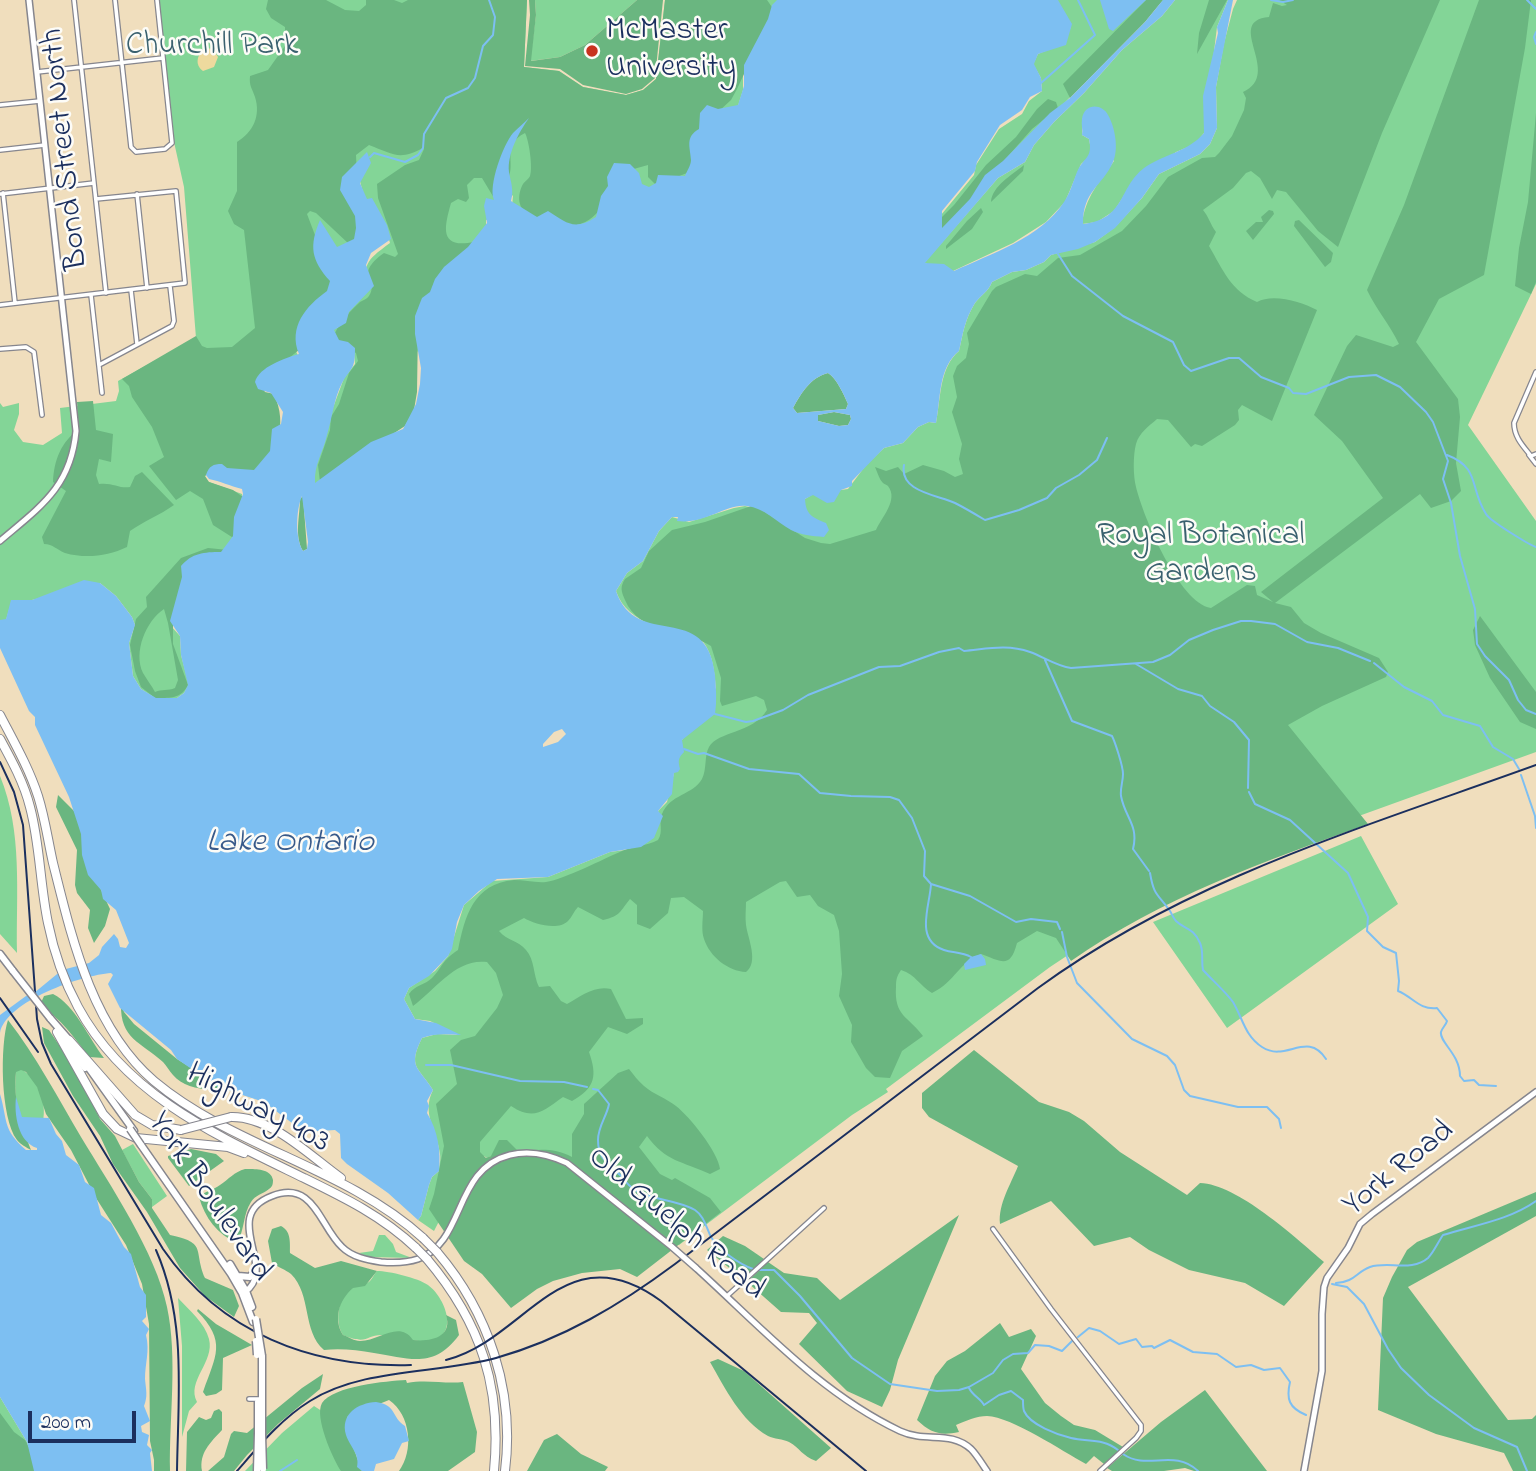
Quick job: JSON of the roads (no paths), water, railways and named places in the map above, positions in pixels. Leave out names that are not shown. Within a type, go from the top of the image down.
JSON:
[{"type":"highway","name":"Highway 403","points":[[0,715],[38,795],[77,951],[91,989],[124,1048],[167,1091],[218,1122],[360,1193],[405,1222],[437,1252],[468,1295],[497,1360],[506,1420],[505,1471]]},
{"type":"highway","name":"Highway 403","points":[[0,739],[16,769],[30,806],[48,922],[57,959],[89,1026],[128,1072],[161,1100],[213,1133],[380,1217],[427,1259],[456,1297],[471,1324],[486,1362],[496,1417],[494,1471]]},
{"type":"highway","points":[[57,1032],[103,1114],[122,1132],[144,1139],[228,1147],[311,1181]]},
{"type":"highway","points":[[69,1040],[135,1115],[152,1125],[181,1130],[231,1117],[252,1119],[269,1126],[360,1193]]},
{"type":"main road","name":"York Boulevard","points":[[0,954],[69,1040],[132,1130]]},
{"type":"main road","name":"York Boulevard","points":[[50,1018],[57,1032],[238,1276],[254,1321],[259,1355],[261,1470]]},
{"type":"main road","name":"York Boulevard","points":[[143,1145],[244,1292]]},
{"type":"main road","points":[[238,1276],[250,1277],[256,1265]]},
{"type":"street","points":[[0,541],[53,494],[73,454],[75,420],[29,0]]},
{"type":"street","name":"Bond Street North","points":[[74,0],[106,293]]},
{"type":"street","points":[[115,0],[131,147],[136,152],[169,147],[172,142],[157,0]]},
{"type":"street","points":[[37,72],[163,58]]},
{"type":"street","points":[[0,105],[40,101]]},
{"type":"street","points":[[0,150],[45,145]]},
{"type":"street","points":[[15,303],[1,194],[94,183]]},
{"type":"street","points":[[0,305],[185,283],[177,193],[174,190],[96,199]]},
{"type":"street","points":[[137,194],[147,288]]},
{"type":"street","points":[[99,365],[173,324],[170,286]]},
{"type":"street","points":[[131,290],[137,345]]},
{"type":"street","name":"Bond Street North","points":[[91,295],[102,393]]},
{"type":"street","points":[[0,349],[26,347],[34,352],[42,415]]},
{"type":"street","points":[[1536,372],[1514,423],[1516,436],[1531,456],[1536,454]]},
{"type":"street","points":[[1525,448],[1536,464]]},
{"type":"street","name":"York Road","points":[[1304,1471],[1322,1371],[1322,1314],[1327,1278],[1348,1248],[1356,1231],[1372,1214],[1536,1092]]},
{"type":"street","name":"Old Guelph Road","points":[[256,1265],[248,1234],[249,1222],[253,1211],[262,1201],[272,1196],[292,1193],[309,1201],[342,1248],[356,1257],[370,1261],[417,1260],[436,1247],[449,1229],[472,1181],[485,1167],[506,1156],[526,1153],[546,1155],[567,1163],[672,1247],[816,1379],[900,1431],[918,1438],[944,1437],[958,1441],[972,1450],[987,1471]]},
{"type":"street","points":[[727,1296],[824,1208]]},
{"type":"street","points":[[993,1229],[1140,1425],[1141,1431],[1136,1438],[1100,1471]]},
{"type":"street","points":[[244,1292],[257,1279],[256,1265]]},
{"type":"street","points":[[249,1399],[260,1399]]},
{"type":"water","name":"Lake Ontario","points":[[777,0],[1058,0],[1072,24],[1066,45],[1038,54],[1034,64],[1041,78],[1042,91],[1030,97],[1022,110],[1000,125],[977,162],[975,171],[942,211],[942,228],[970,199],[985,175],[1003,161],[1050,113],[1070,98],[1163,0],[1175,0],[1162,16],[1122,50],[1054,122],[1034,145],[1025,162],[998,178],[925,263],[944,264],[954,271],[1014,244],[1054,215],[1066,199],[1077,172],[1089,154],[1089,139],[1082,135],[1082,123],[1083,114],[1093,106],[1102,108],[1108,115],[1114,132],[1116,151],[1109,170],[1086,203],[1083,224],[1107,216],[1144,168],[1198,139],[1204,133],[1203,96],[1218,33],[1217,27],[1228,0],[1233,0],[1216,87],[1217,128],[1210,144],[1200,154],[1159,174],[1115,228],[1095,242],[1051,255],[1044,262],[1026,270],[1012,272],[992,282],[972,309],[959,351],[947,366],[936,423],[929,422],[918,427],[903,443],[884,448],[852,481],[852,486],[841,490],[834,502],[827,503],[813,495],[805,499],[811,515],[826,523],[829,530],[824,537],[795,532],[765,512],[747,506],[731,508],[697,520],[677,521],[678,517],[672,517],[659,531],[643,561],[627,573],[616,591],[626,609],[639,619],[685,631],[699,638],[709,652],[715,675],[715,714],[682,740],[684,752],[679,760],[680,769],[674,773],[672,794],[658,811],[663,816],[654,838],[641,847],[610,852],[548,877],[497,879],[464,905],[448,956],[429,976],[409,988],[404,999],[415,1019],[436,1023],[461,1035],[446,1034],[422,1038],[415,1056],[417,1067],[433,1090],[427,1101],[427,1113],[436,1134],[440,1156],[439,1171],[432,1177],[418,1220],[388,1193],[341,1158],[340,1134],[335,1130],[304,1132],[264,1102],[218,1087],[177,1059],[171,1050],[120,1008],[108,984],[113,975],[111,973],[65,984],[30,1000],[5,1021],[0,1033],[0,1015],[34,993],[62,970],[89,963],[99,955],[102,947],[114,934],[120,947],[126,948],[129,943],[116,910],[103,899],[101,890],[88,875],[82,855],[81,834],[69,797],[35,725],[35,717],[29,711],[0,648],[0,620],[6,619],[11,600],[32,600],[84,580],[100,583],[116,596],[132,617],[135,625],[129,643],[133,676],[141,689],[156,698],[177,698],[184,693],[188,685],[180,636],[170,621],[182,577],[181,566],[199,554],[221,552],[233,536],[234,517],[243,494],[242,489],[209,479],[206,475],[210,468],[219,464],[227,468],[254,470],[270,451],[272,429],[281,424],[283,412],[271,393],[258,389],[255,382],[267,368],[299,354],[296,344],[297,326],[312,303],[327,291],[330,281],[319,266],[313,245],[320,220],[337,247],[354,239],[355,216],[340,190],[342,177],[367,152],[371,163],[360,183],[367,199],[372,198],[387,225],[391,239],[371,253],[366,265],[374,286],[349,312],[346,323],[334,330],[339,340],[348,342],[355,348],[354,360],[337,395],[317,464],[315,483],[371,442],[403,429],[416,404],[420,384],[421,368],[415,316],[422,298],[430,292],[444,267],[468,247],[487,223],[484,206],[486,198],[494,200],[493,185],[498,166],[513,133],[529,118],[518,136],[510,158],[511,201],[537,217],[548,211],[571,224],[582,224],[596,217],[601,196],[608,186],[607,177],[614,163],[630,164],[639,173],[642,184],[649,187],[656,183],[658,175],[685,176],[691,162],[690,139],[699,129],[700,113],[707,105],[718,109],[738,105],[744,86],[744,65],[768,19],[772,5]],"holes":[[[828,373],[837,383],[848,404],[846,409],[797,413],[793,408],[800,396],[811,382]],[[834,412],[850,415],[851,419],[848,425],[839,426],[818,421],[818,415]],[[302,496],[308,542],[307,549],[303,551],[298,532]],[[562,729],[566,734],[558,742],[543,747],[554,732]]]},
{"type":"water","points":[[1100,0],[1146,0],[1113,31],[1109,29]]},
{"type":"water","points":[[981,954],[986,965],[965,970],[964,964],[971,957]]},
{"type":"water","points":[[0,1094],[9,1130],[26,1150],[37,1148],[21,1134],[16,1097],[22,1117],[49,1118],[62,1141],[66,1155],[79,1165],[85,1182],[94,1188],[101,1215],[111,1223],[131,1254],[140,1287],[146,1295],[146,1317],[142,1321],[149,1329],[146,1335],[148,1346],[144,1406],[150,1421],[141,1426],[142,1432],[149,1435],[147,1445],[152,1450],[152,1471],[34,1471],[27,1442],[0,1397]]},
{"type":"water","points":[[376,1402],[391,1409],[405,1426],[409,1441],[402,1443],[394,1459],[376,1464],[374,1471],[362,1471],[357,1467],[356,1454],[346,1435],[346,1421],[357,1407]]},
{"type":"waterway","points":[[370,157],[374,153],[405,162],[418,155],[423,148],[424,134],[446,98],[468,88],[475,78],[483,46],[493,35],[495,17],[489,0]]},
{"type":"waterway","points":[[1041,83],[1095,35],[1078,0]]},
{"type":"waterway","points":[[1271,0],[1293,0]]},
{"type":"waterway","points":[[1527,0],[1536,9]]},
{"type":"waterway","points":[[1536,32],[1536,44]]},
{"type":"waterway","points":[[1058,254],[1072,276],[1123,316],[1173,342],[1184,365],[1191,371],[1229,358],[1239,358],[1261,377],[1289,388],[1293,393],[1306,394],[1349,377],[1376,375],[1400,387],[1426,412],[1433,422],[1448,461],[1443,479],[1475,609],[1477,644],[1509,680],[1526,710],[1536,714]]},
{"type":"waterway","points":[[904,465],[904,474],[913,487],[955,503],[985,520],[1047,498],[1056,488],[1079,475],[1097,460],[1107,438]]},
{"type":"waterway","points":[[1447,455],[1458,460],[1470,473],[1486,514],[1536,547]]},
{"type":"waterway","points":[[715,714],[746,722],[753,721],[783,710],[808,695],[879,667],[900,666],[959,648],[964,651],[1013,648],[1071,668],[1153,662],[1170,655],[1189,640],[1241,621],[1275,624],[1307,642],[1338,648],[1370,661]]},
{"type":"waterway","points":[[1045,660],[1072,721],[1112,736],[1123,770],[1121,796],[1133,827],[1133,849],[1149,871]]},
{"type":"waterway","points":[[1374,663],[1404,687],[1432,701],[1443,715],[1480,726],[1493,747],[1513,759],[1519,769]]},
{"type":"waterway","points":[[1136,664],[1178,689],[1202,696],[1210,706],[1234,722],[1249,740],[1248,788]]},
{"type":"waterway","points":[[684,749],[749,769],[799,774],[820,793],[890,797],[899,800],[912,818],[925,851],[924,876],[931,884],[970,896],[1016,922],[1031,919],[1057,922],[1060,929]]},
{"type":"waterway","points":[[1521,775],[1535,816],[1536,828]]},
{"type":"waterway","points":[[1249,792],[1255,804],[1290,820],[1348,873],[1368,917],[1367,931],[1383,947],[1396,953],[1398,991],[1421,1005],[1437,1008],[1447,1021],[1441,1036],[1457,1061],[1460,1076],[1464,1081],[1474,1080],[1479,1085],[1496,1086]]},
{"type":"waterway","points":[[1150,873],[1155,890],[1175,920],[1192,931],[1200,943],[1203,970],[1233,1002],[1256,1043],[1279,1052],[1311,1047],[1326,1059]]},
{"type":"waterway","points":[[931,884],[926,922],[929,939],[944,950],[971,957]]},
{"type":"waterway","points":[[1062,932],[1067,957],[1077,983],[1132,1039],[1167,1056],[1175,1065],[1184,1090],[1190,1096],[1238,1107],[1267,1107],[1279,1119],[1281,1128]]},
{"type":"waterway","points":[[426,1065],[451,1065],[520,1081],[564,1082],[587,1087]]},
{"type":"waterway","points":[[593,1089],[598,1090],[609,1104],[598,1135],[598,1146],[604,1159],[637,1191],[679,1203],[698,1212],[719,1247],[753,1269]]},
{"type":"waterway","points":[[1336,1283],[1347,1281],[1365,1269],[1377,1265],[1422,1262],[1430,1256],[1443,1235],[1503,1217],[1536,1201]]},
{"type":"waterway","points":[[758,1270],[774,1270],[800,1296],[852,1358],[890,1384],[937,1391],[959,1390],[993,1373],[1003,1360],[1013,1354],[1028,1353],[1035,1345],[1062,1351],[1072,1341]]},
{"type":"waterway","points":[[1332,1284],[1347,1287],[1364,1304],[1401,1368],[1429,1395],[1474,1428],[1517,1447],[1527,1471]]},
{"type":"waterway","points":[[1078,1337],[1089,1328],[1100,1331],[1119,1344],[1136,1339],[1142,1347],[1154,1348],[1170,1340],[1193,1352],[1217,1354],[1236,1367],[1251,1365],[1264,1370],[1280,1368],[1290,1382],[1288,1393],[1292,1406],[1306,1415]]},
{"type":"waterway","points":[[969,1388],[984,1405],[1011,1391],[1023,1400],[1024,1411],[1038,1425],[1065,1437],[1101,1442],[1118,1450]]},
{"type":"waterway","points":[[1123,1454],[1141,1461],[1180,1461],[1198,1471]]},
{"type":"waterway","points":[[280,1471],[297,1460]]},
{"type":"railway","points":[[0,762],[14,792],[23,825],[37,1019],[42,1043],[51,1064],[163,1249],[186,1278],[212,1303],[271,1340],[338,1360],[411,1365]]},
{"type":"railway","points":[[237,1471],[289,1416],[331,1390],[376,1377],[496,1358],[568,1331],[612,1307],[675,1264],[1038,988],[1095,950],[1155,916],[1279,859],[1536,765]]},
{"type":"railway","points":[[0,998],[38,1052]]},
{"type":"railway","points":[[156,1250],[166,1277],[177,1331],[177,1471]]},
{"type":"railway","points":[[446,1360],[474,1349],[547,1296],[571,1283],[598,1277],[627,1282],[661,1301],[866,1471]]},
{"type":"place","name":"McMaster University","points":[[592,51]]},
{"type":"park label","name":"Churchill Park","points":[[212,48]]},
{"type":"park label","name":"Royal Botanical Gardens","points":[[1201,556]]}]
